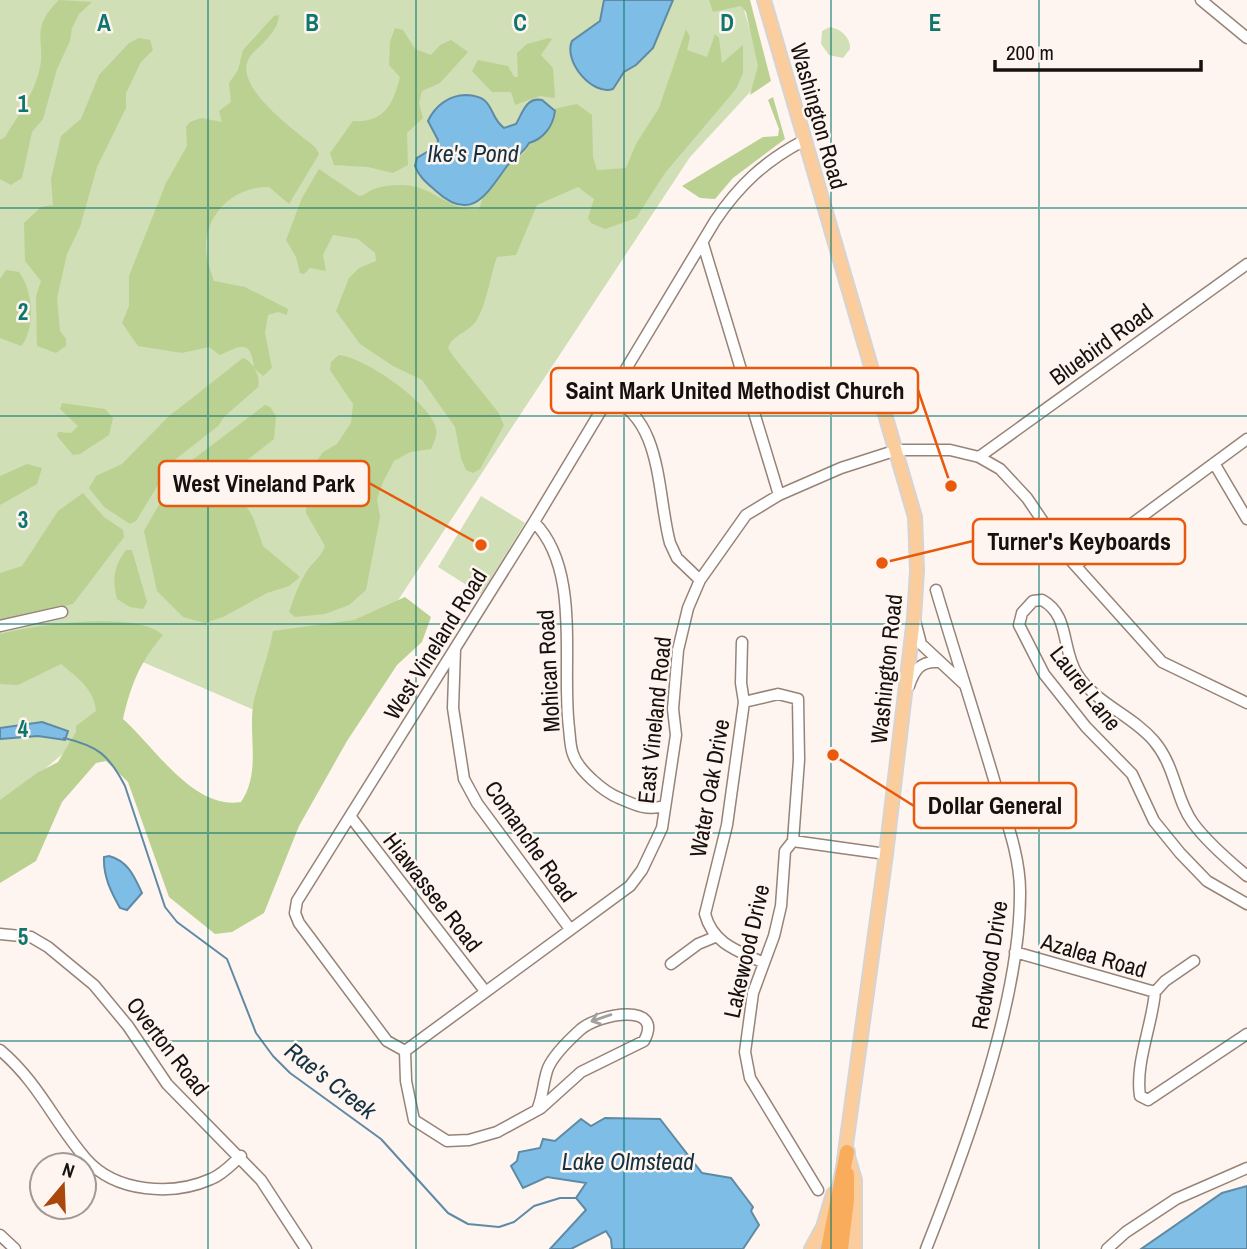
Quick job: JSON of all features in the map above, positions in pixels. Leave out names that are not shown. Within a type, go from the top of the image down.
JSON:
[{"type":"highway","points":[[828,1249],[847,1152]]},
{"type":"highway","points":[[841,1249],[848,1200],[847,1152]]},
{"type":"main road","name":"Washington Road","points":[[764,0],[915,517],[917,571],[914,618],[847,1152]]},
{"type":"main road","points":[[811,1249],[823,1227],[847,1152]]},
{"type":"main road","points":[[847,1152],[856,1180],[855,1249]]},
{"type":"street","points":[[1201,0],[1247,38]]},
{"type":"street","name":"West Vineland Road","points":[[405,1051],[387,1041],[299,923],[295,913],[297,901],[534,522],[729,200],[747,178],[780,153],[803,141]]},
{"type":"street","points":[[703,244],[779,495]]},
{"type":"street","name":"Bluebird Road","points":[[979,457],[1246,267]]},
{"type":"street","points":[[610,398],[624,403],[644,427],[652,449],[670,543],[677,558],[701,580]]},
{"type":"street","points":[[1076,565],[1247,439]]},
{"type":"street","name":"East Vineland Road","points":[[405,1051],[469,1007],[485,991],[630,887],[654,849],[662,828],[676,735],[673,709],[678,650],[688,608],[701,580],[746,515],[779,495],[841,468],[897,450],[932,448],[979,457]]},
{"type":"street","points":[[979,457],[1014,481],[1052,538],[1162,662],[1247,703]]},
{"type":"street","points":[[1214,463],[1247,519]]},
{"type":"street","name":"Mohican Road","points":[[534,522],[543,531],[557,564],[568,615],[566,703],[573,756],[584,770],[615,796],[650,810],[664,806]]},
{"type":"street","name":"Redwood Drive","points":[[926,1249],[952,1180],[1000,1027],[1015,952],[1021,890],[1009,825],[936,590]]},
{"type":"street","name":"Laurel Lane","points":[[1247,876],[1193,823],[1168,759],[1151,738],[1116,713],[1078,675],[1070,659],[1061,615],[1042,600],[1032,601],[1022,613],[1019,625],[1044,674],[1086,727],[1132,774],[1154,821],[1167,839],[1207,881],[1247,904]]},
{"type":"street","points":[[0,625],[62,612]]},
{"type":"street","points":[[914,618],[921,644],[937,662],[965,685]]},
{"type":"street","points":[[742,642],[741,683],[744,702]]},
{"type":"street","name":"Comanche Road","points":[[455,648],[453,708],[464,779],[477,803],[570,929]]},
{"type":"street","points":[[904,699],[919,667],[927,661],[937,662]]},
{"type":"street","name":"Water Oak Drive","points":[[715,937],[709,929],[705,914],[727,825],[744,702],[778,694],[798,699],[799,760],[793,841]]},
{"type":"street","name":"Hiawassee Road","points":[[350,816],[485,991]]},
{"type":"street","points":[[793,841],[886,854]]},
{"type":"street","name":"Lakewood Drive","points":[[793,841],[785,851],[781,906],[753,993],[746,1027],[745,1052],[750,1078],[818,1190]]},
{"type":"street","name":"Overton Road","points":[[0,934],[31,937],[48,947],[94,985],[128,1026],[167,1084],[241,1156],[261,1180],[306,1249]]},
{"type":"street","points":[[671,964],[698,944],[715,937],[723,944],[764,963]]},
{"type":"street","name":"Azalea Road","points":[[1015,952],[1155,992],[1165,981],[1194,961]]},
{"type":"street","points":[[1155,992],[1138,1081],[1140,1096],[1148,1100],[1247,1034]]},
{"type":"street","points":[[405,1051],[406,1081],[414,1121],[447,1140],[469,1140],[497,1132],[537,1110],[581,1072],[644,1041],[649,1033],[642,1019],[628,1013],[590,1021],[552,1062],[537,1110]]},
{"type":"street","points":[[0,1050],[25,1072],[88,1161],[132,1186],[178,1189],[197,1185],[214,1178],[241,1156]]},
{"type":"street","points":[[1107,1249],[1176,1199],[1247,1168]]},
{"type":"street","points":[[0,1236],[15,1249]]},
{"type":"green space","points":[[0,0],[741,0],[764,77],[690,157],[310,734],[138,660],[104,719],[0,807]]},
{"type":"green space","points":[[59,0],[92,2],[79,14],[72,28],[43,119],[32,132],[22,178],[11,185],[0,179],[0,140],[5,137],[33,89],[41,61],[41,28],[50,10]]},
{"type":"green space","points":[[709,0],[750,0],[771,81],[750,95],[758,66],[746,12],[741,6],[713,12]]},
{"type":"green space","points":[[279,15],[273,31],[252,54],[246,66],[248,79],[267,105],[315,147],[319,154],[289,204],[269,187],[245,191],[224,204],[211,224],[206,249],[214,281],[245,287],[288,309],[287,315],[278,312],[268,315],[265,333],[272,368],[263,376],[254,368],[247,348],[238,347],[220,355],[209,347],[182,353],[138,346],[122,323],[129,306],[129,276],[166,183],[187,146],[186,127],[190,122],[201,118],[222,122],[219,111],[231,102],[229,83],[238,70],[243,50],[274,16]]},
{"type":"green space","points":[[830,27],[841,32],[849,41],[850,49],[843,58],[829,55],[821,44],[822,31]]},
{"type":"green space","points":[[395,28],[403,30],[415,49],[431,55],[440,45],[451,40],[468,52],[440,83],[422,91],[419,103],[423,118],[407,133],[408,165],[393,173],[368,167],[334,165],[330,153],[353,121],[364,121],[380,115],[394,96],[400,77],[389,65],[390,42]]},
{"type":"green space","points":[[686,29],[690,37],[687,50],[707,57],[715,34],[719,38],[722,63],[743,45],[743,73],[736,89],[665,173],[636,218],[605,229],[591,223],[588,218],[594,199],[578,187],[537,205],[516,255],[497,257],[480,314],[473,325],[453,340],[448,348],[498,412],[504,425],[480,469],[473,473],[466,470],[455,427],[422,380],[393,366],[360,344],[336,311],[349,278],[359,268],[376,261],[375,253],[358,239],[333,235],[323,255],[326,271],[310,268],[304,274],[300,273],[296,257],[286,240],[302,198],[319,169],[359,196],[374,189],[408,185],[461,207],[479,209],[483,197],[508,164],[524,153],[553,109],[577,104],[592,115],[593,157],[597,170],[626,168],[636,144],[659,108]]},
{"type":"green space","points":[[139,38],[150,40],[153,50],[141,62],[126,93],[126,108],[97,167],[80,227],[67,254],[57,298],[60,331],[66,339],[66,346],[56,353],[37,346],[36,296],[41,281],[25,261],[24,223],[41,207],[53,205],[51,179],[61,136],[81,119],[99,75],[129,43]]},
{"type":"green space","points":[[552,39],[541,55],[553,68],[555,98],[540,96],[515,105],[511,92],[492,92],[472,71],[478,60],[508,66],[514,77],[518,77],[517,53],[527,44]]},
{"type":"green space","points":[[773,97],[785,139],[733,178],[715,199],[700,198],[682,186],[763,137],[778,136],[779,129],[768,100]]},
{"type":"green space","points":[[6,270],[19,272],[30,299],[31,320],[26,339],[21,346],[0,338],[0,279]]},
{"type":"green space","points":[[339,355],[363,364],[393,381],[428,413],[436,436],[431,449],[410,452],[394,461],[383,482],[377,499],[380,517],[366,590],[349,605],[325,614],[295,617],[289,612],[298,588],[307,570],[325,546],[306,513],[308,474],[323,452],[337,444],[351,423],[353,404],[330,370],[331,362]]},
{"type":"green space","points":[[243,358],[250,362],[255,370],[258,387],[224,417],[218,426],[172,462],[136,521],[130,524],[104,507],[89,488],[96,476],[122,464],[168,417]]},
{"type":"green space","points":[[62,403],[105,409],[113,418],[109,435],[80,454],[73,455],[57,436],[58,432],[71,433],[78,426],[60,409]]},
{"type":"green space","points":[[265,405],[270,407],[276,416],[274,439],[237,468],[238,493],[253,517],[263,546],[300,577],[289,586],[267,593],[223,617],[205,623],[183,617],[157,591],[144,531],[179,470]]},
{"type":"green space","points":[[27,464],[42,468],[37,484],[0,505],[0,476]]},
{"type":"green space","points":[[83,493],[104,517],[123,530],[124,537],[73,604],[0,622],[0,573],[22,566],[58,511]]},
{"type":"green space","points":[[481,496],[525,523],[481,594],[438,567]]},
{"type":"green space","points":[[126,550],[132,550],[147,602],[143,609],[130,607],[117,599],[115,573]]},
{"type":"green space","points":[[405,597],[431,617],[422,642],[397,665],[347,741],[299,826],[264,913],[232,932],[215,934],[169,897],[128,782],[106,761],[96,763],[62,802],[36,861],[0,883],[0,800],[37,773],[58,762],[76,732],[76,726],[96,711],[89,690],[61,664],[18,685],[0,684],[0,634],[60,624],[109,621],[150,627],[163,635],[137,674],[123,719],[191,786],[223,802],[241,802],[251,778],[254,700],[273,631],[354,620]]},
{"type":"water","points":[[604,0],[673,0],[653,48],[636,65],[624,72],[613,89],[605,90],[588,82],[581,75],[575,67],[570,49],[572,41],[600,21]]},
{"type":"water","name":"Ike's Pond","points":[[476,96],[487,102],[504,128],[516,124],[532,101],[542,100],[555,111],[546,132],[529,143],[485,195],[468,205],[459,205],[433,188],[421,177],[415,166],[417,158],[437,146],[438,140],[428,121],[434,111],[448,99]]},
{"type":"water","points":[[42,722],[68,731],[65,740],[38,736],[0,739],[0,728]]},
{"type":"water","points":[[109,856],[126,865],[142,893],[127,910],[120,908],[108,884],[104,857]]},
{"type":"water","name":"Lake Olmstead","points":[[605,1118],[660,1119],[702,1173],[731,1178],[753,1207],[751,1211],[759,1225],[743,1249],[612,1249],[611,1239],[606,1231],[571,1249],[550,1249],[586,1210],[576,1198],[586,1183],[547,1177],[523,1188],[511,1166],[517,1161],[519,1152],[540,1148],[543,1139],[555,1141],[581,1119],[591,1126]]},
{"type":"water","points":[[1247,1186],[1247,1249],[1141,1249],[1222,1193]]},
{"type":"waterway","name":"Rae's Creek","points":[[64,738],[101,753],[114,767],[125,786],[165,907],[177,922],[227,959],[256,1033],[290,1073],[381,1139],[448,1213],[468,1224],[499,1227],[514,1222],[534,1206],[560,1198],[576,1198]]},
{"type":"place","name":"Saint Mark United Methodist Church","points":[[951,486]]},
{"type":"place","name":"West Vineland Park","points":[[481,545]]},
{"type":"place","name":"Turner's Keyboards","points":[[882,563]]},
{"type":"place","name":"Dollar General","points":[[833,755]]}]
